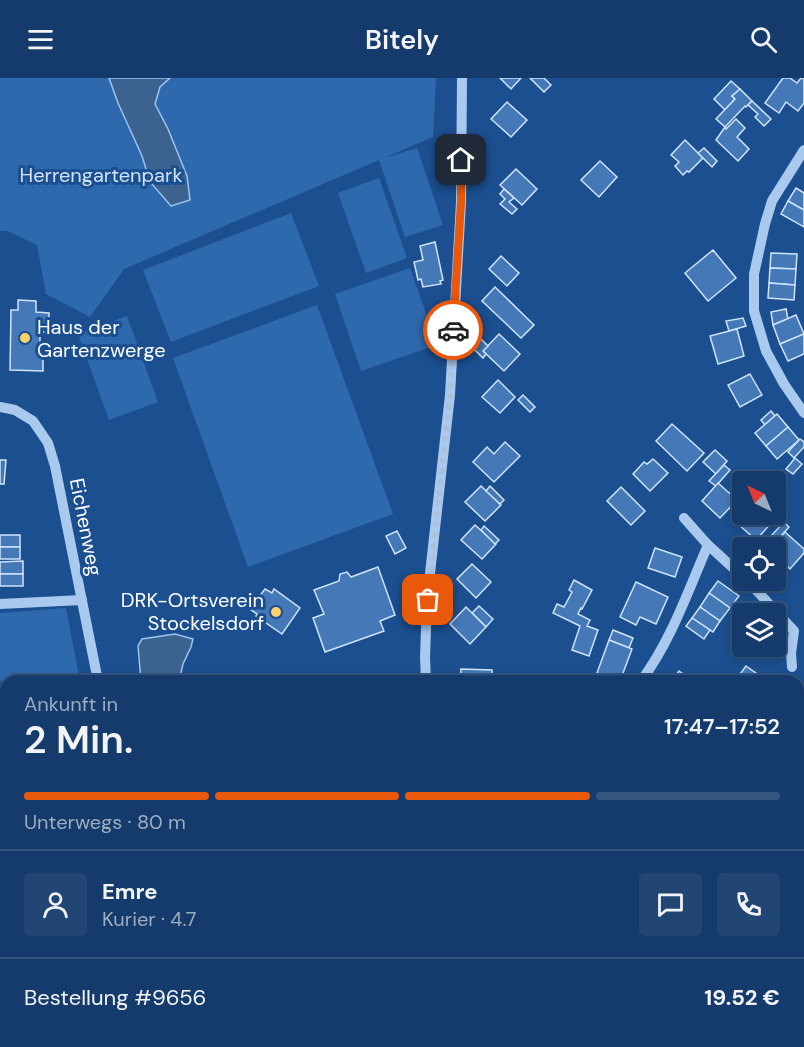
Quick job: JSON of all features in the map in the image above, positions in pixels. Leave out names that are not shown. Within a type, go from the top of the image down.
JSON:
[{"type":"street","points":[[426,675],[428,600],[450,395],[461,202],[462,78]]},
{"type":"street","points":[[804,150],[772,201],[754,274],[754,311],[766,351],[784,384],[804,413]]},
{"type":"street","name":"Eichenweg","points":[[0,407],[15,410],[33,421],[48,443],[55,466],[97,675]]},
{"type":"street","points":[[684,518],[732,567]]},
{"type":"street","points":[[645,675],[672,627],[708,545]]},
{"type":"street","points":[[757,591],[794,631],[792,667]]},
{"type":"street","points":[[0,603],[82,600]]},
{"type":"green space","name":"Herrengartenpark","points":[[0,78],[436,78],[433,137],[384,158],[417,148],[443,225],[405,237],[379,160],[124,269],[90,317],[46,294],[37,245],[7,231],[0,231]]},
{"type":"green space","points":[[379,178],[407,258],[366,273],[338,193]]},
{"type":"green space","points":[[291,213],[319,286],[171,342],[143,270]]},
{"type":"green space","points":[[410,268],[437,345],[361,371],[335,294]]},
{"type":"green space","points":[[317,305],[393,514],[248,567],[173,358]]},
{"type":"green space","points":[[127,316],[158,402],[109,420],[78,334]]},
{"type":"green space","points":[[66,608],[79,675],[0,675],[0,613]]},
{"type":"shaded area","points":[[109,78],[170,78],[160,87],[155,104],[187,176],[190,200],[171,206],[150,182],[142,156]]},
{"type":"shaded area","points":[[175,634],[193,639],[180,675],[140,675],[138,646],[142,639]]},
{"type":"building","points":[[500,78],[521,78],[511,89]]},
{"type":"building","points":[[530,78],[544,78],[551,85],[544,92]]},
{"type":"building","points":[[783,78],[790,78],[797,83],[801,78],[804,79],[804,103],[798,111],[786,102],[779,113],[765,103]]},
{"type":"building","points":[[731,81],[740,89],[732,96],[735,99],[725,110],[714,99]]},
{"type":"building","points":[[740,89],[752,101],[725,127],[716,119],[735,99],[732,96]]},
{"type":"building","points":[[752,101],[771,119],[764,126],[755,117],[758,114],[748,105]]},
{"type":"building","points":[[507,102],[527,120],[511,137],[491,119]]},
{"type":"building","points":[[736,119],[745,128],[737,137],[749,149],[738,161],[716,140],[725,127],[726,129]]},
{"type":"building","points":[[685,140],[703,158],[683,175],[675,166],[679,162],[671,155]]},
{"type":"building","points":[[704,148],[717,161],[712,167],[698,153]]},
{"type":"building","points":[[600,161],[617,177],[599,197],[581,180]]},
{"type":"building","points":[[516,169],[537,189],[522,205],[500,185]]},
{"type":"building","points":[[796,188],[804,193],[804,210],[788,201]]},
{"type":"building","points":[[504,189],[514,198],[509,202],[517,209],[512,214],[500,204],[505,199],[500,194]]},
{"type":"building","points":[[788,201],[804,210],[804,227],[781,214]]},
{"type":"building","points":[[435,242],[443,280],[440,281],[441,284],[423,287],[421,279],[418,280],[414,262],[423,260],[420,246]]},
{"type":"building","points":[[713,250],[736,278],[708,301],[685,273]]},
{"type":"building","points":[[771,253],[797,254],[796,269],[770,268]]},
{"type":"building","points":[[501,256],[519,273],[507,286],[489,269]]},
{"type":"building","points":[[770,268],[796,269],[795,285],[769,283]]},
{"type":"building","points":[[769,283],[795,285],[794,300],[768,298]]},
{"type":"building","points":[[495,287],[534,325],[521,338],[482,301]]},
{"type":"building","name":"Haus der Gartenzwerge","points":[[18,300],[36,301],[36,312],[49,313],[49,332],[40,332],[40,345],[43,345],[43,371],[10,370],[11,310],[18,310]]},
{"type":"building","points":[[786,309],[788,319],[773,325],[771,312]]},
{"type":"building","points":[[796,315],[804,334],[780,344],[773,325]]},
{"type":"building","points":[[743,318],[746,326],[729,331],[726,321]]},
{"type":"building","points":[[737,329],[744,356],[718,364],[710,336]]},
{"type":"building","points":[[499,334],[520,354],[504,371],[483,351]]},
{"type":"building","points":[[804,334],[804,354],[788,361],[780,344]]},
{"type":"building","points":[[481,339],[488,346],[483,351],[486,354],[483,358],[473,348]]},
{"type":"building","points":[[750,374],[762,395],[740,407],[728,385]]},
{"type":"building","points":[[498,380],[515,397],[500,413],[482,397]]},
{"type":"building","points":[[523,395],[535,407],[530,412],[518,400]]},
{"type":"building","points":[[771,411],[775,416],[765,425],[761,420]]},
{"type":"building","points":[[777,414],[788,427],[766,446],[755,433]]},
{"type":"building","points":[[672,424],[704,453],[687,471],[656,441]]},
{"type":"building","points":[[788,427],[799,440],[777,459],[766,446]]},
{"type":"building","points":[[800,439],[804,442],[804,447],[794,458],[788,452]]},
{"type":"building","points":[[505,442],[520,456],[494,482],[473,462],[487,447],[494,454]]},
{"type":"building","points":[[715,450],[727,461],[716,474],[703,462]]},
{"type":"building","points":[[795,458],[802,464],[793,474],[786,469]]},
{"type":"building","points":[[653,459],[668,473],[650,491],[633,474],[644,462],[647,464]]},
{"type":"building","points":[[0,460],[6,460],[4,484],[0,484]]},
{"type":"building","points":[[724,465],[730,470],[716,486],[709,481]]},
{"type":"building","points":[[718,483],[732,496],[732,505],[720,518],[702,501]]},
{"type":"building","points":[[481,486],[501,505],[485,521],[465,502]]},
{"type":"building","points":[[490,486],[504,500],[500,504],[486,491]]},
{"type":"building","points":[[621,487],[645,511],[631,525],[607,501]]},
{"type":"building","points":[[786,524],[789,527],[780,537],[771,536],[781,525]]},
{"type":"building","points":[[475,525],[496,544],[482,559],[461,540]]},
{"type":"building","points":[[739,525],[769,525],[759,537],[753,537]]},
{"type":"building","points":[[484,526],[499,540],[495,544],[481,530]]},
{"type":"building","points":[[397,531],[406,548],[395,554],[386,536]]},
{"type":"building","points":[[785,532],[804,549],[804,553],[790,569],[786,565],[786,537],[781,537]]},
{"type":"building","points":[[0,535],[20,535],[20,547],[0,547]]},
{"type":"building","points":[[0,547],[20,547],[20,559],[0,559]]},
{"type":"building","points":[[655,548],[682,557],[675,577],[648,568]]},
{"type":"building","points":[[23,561],[23,574],[0,574],[0,562]]},
{"type":"building","points":[[472,564],[491,582],[476,598],[457,579]]},
{"type":"building","points":[[378,567],[395,615],[380,621],[384,631],[325,652],[313,618],[324,614],[314,590],[339,581],[340,574],[347,572],[351,577]]},
{"type":"building","points":[[0,574],[23,574],[23,586],[0,586]]},
{"type":"building","points":[[574,580],[592,590],[578,614],[590,620],[587,626],[598,630],[589,656],[572,650],[580,626],[553,613],[557,604],[564,607],[572,592],[569,590]]},
{"type":"building","points":[[718,581],[739,596],[730,608],[709,593]]},
{"type":"building","points":[[636,582],[668,597],[656,624],[640,617],[636,625],[620,617]]},
{"type":"building","name":"DRK-Ortsverein Stockelsdorf","points":[[265,589],[272,593],[274,589],[300,608],[282,634],[256,616],[257,614],[250,609]]},
{"type":"building","points":[[709,593],[730,608],[720,621],[700,607]]},
{"type":"building","points":[[479,606],[493,619],[486,627],[472,613]]},
{"type":"building","points":[[466,607],[486,627],[470,644],[450,624]]},
{"type":"building","points":[[700,607],[720,621],[713,632],[692,618]]},
{"type":"building","points":[[692,618],[710,630],[704,639],[686,626]]},
{"type":"building","points":[[613,630],[633,638],[629,648],[609,640]]},
{"type":"building","points":[[609,640],[632,649],[622,675],[597,673]]},
{"type":"building","points":[[746,666],[759,675],[739,675]]},
{"type":"building","points":[[461,669],[492,670],[492,675],[460,675]]},
{"type":"way so far","points":[[428,600],[450,395],[453,330]]},
{"type":"place","name":"Haus der Gartenzwerge","points":[[25,338]]},
{"type":"place","name":"DRK-Ortsverein Stockelsdorf","points":[[276,612]]},
{"type":"route","points":[[453,330],[461,202],[461,160]]}]
